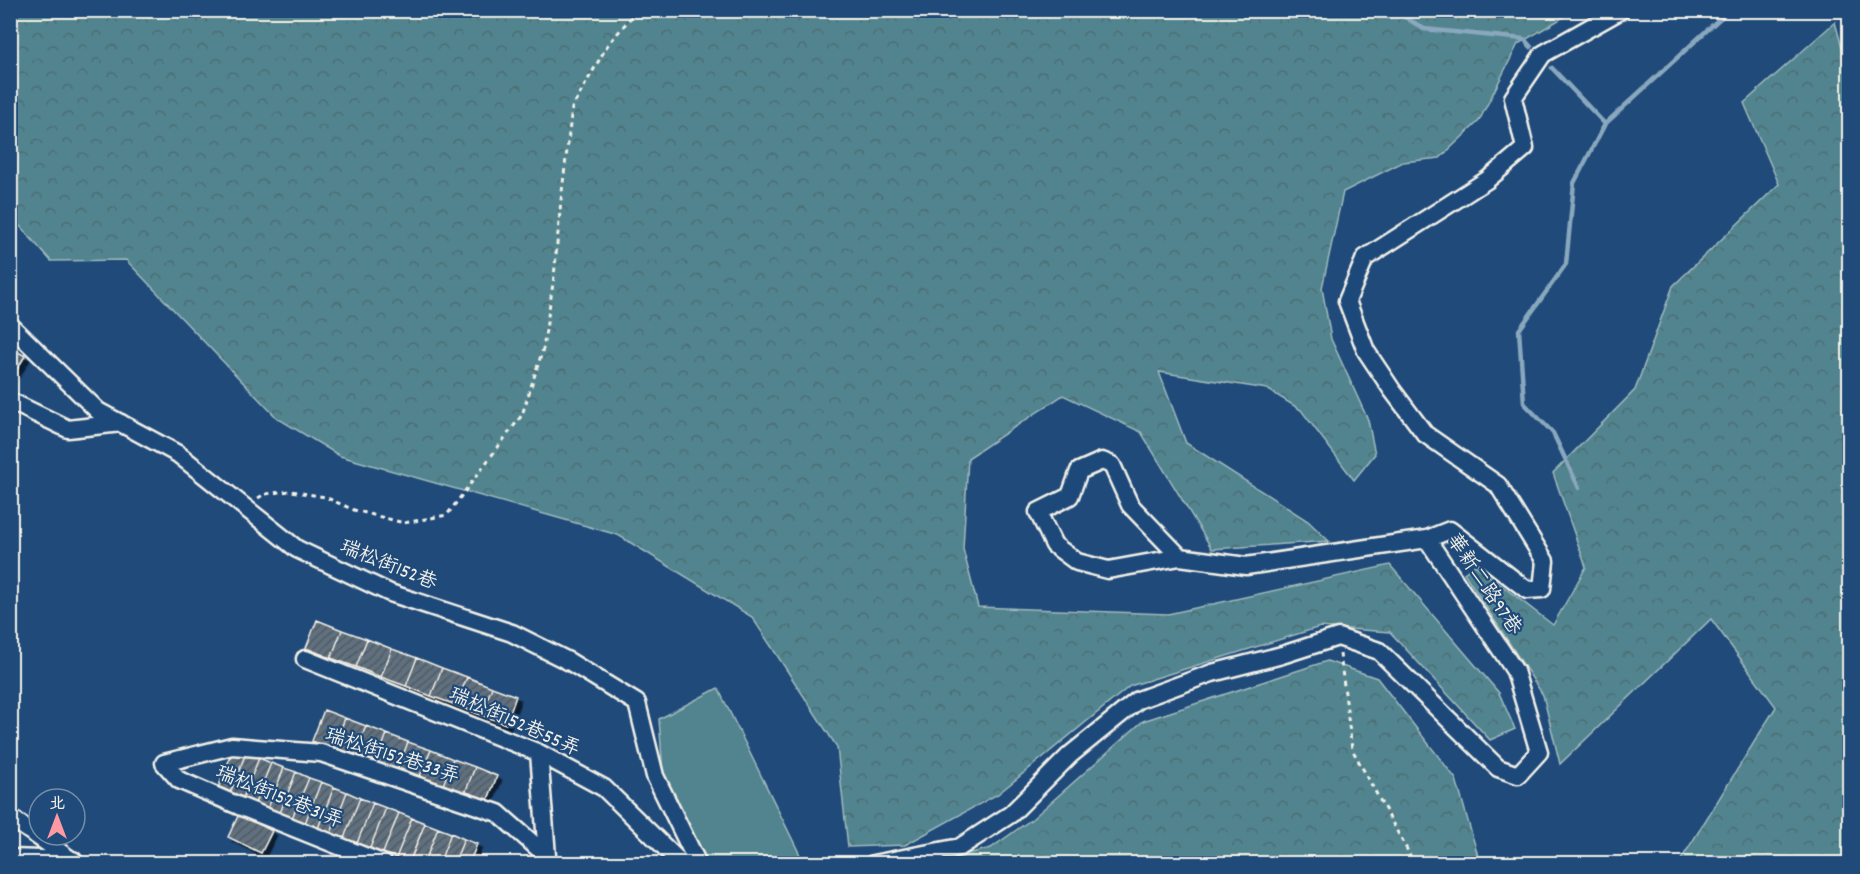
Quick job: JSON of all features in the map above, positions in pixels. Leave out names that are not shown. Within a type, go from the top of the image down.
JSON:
[{"type":"street","name":"華新二路97巷","points":[[1338,637],[1379,651],[1498,768],[1518,775],[1539,752],[1515,671],[1427,539],[1450,530],[1527,590],[1542,589],[1545,561],[1498,485],[1425,434],[1366,351],[1347,301],[1365,258],[1487,180],[1525,148],[1513,98],[1543,54],[1621,10]]},
{"type":"street","name":"瑞松街152巷","points":[[10,326],[98,411],[178,454],[297,549],[390,593],[512,633],[570,662],[637,703],[655,776],[698,864]]},
{"type":"street","points":[[10,401],[68,429],[122,423]]},
{"type":"street","points":[[1180,557],[1130,505],[1112,465],[1102,461],[1079,471],[1070,496],[1038,512],[1054,545],[1077,562],[1108,570],[1180,557],[1246,566],[1427,539]]},
{"type":"street","points":[[873,864],[960,847],[1011,814],[1070,755],[1138,700],[1212,673],[1282,655],[1338,637]]},
{"type":"street","name":"瑞松街152巷55弄","points":[[305,659],[539,753],[604,788],[682,864]]},
{"type":"street","name":"瑞松街152巷33弄","points":[[164,763],[232,746],[321,753],[498,813],[548,860]]},
{"type":"street","points":[[539,753],[548,860]]},
{"type":"street","name":"瑞松街152巷31弄","points":[[164,763],[179,780],[384,864]]},
{"type":"street","points":[[10,817],[75,862]]},
{"type":"street","points":[[10,858],[75,862]]},
{"type":"path","points":[[244,507],[265,494],[291,490],[325,497],[354,510],[404,524],[447,515],[522,415],[543,350],[554,277],[572,108],[607,46],[637,10]]},
{"type":"path","points":[[1338,637],[1352,749],[1410,855],[1410,864]]},
{"type":"green space","points":[[11,10],[1574,11],[1518,44],[1479,121],[1440,158],[1403,162],[1343,192],[1322,288],[1331,339],[1368,420],[1375,454],[1354,480],[1301,410],[1267,389],[1159,372],[1186,443],[1308,521],[1329,541],[1212,549],[1141,432],[1063,395],[968,458],[963,549],[978,607],[1168,614],[1390,565],[1499,693],[1515,729],[1490,740],[1390,632],[1320,627],[1130,686],[998,794],[905,845],[848,847],[837,747],[752,617],[618,535],[340,456],[277,418],[126,260],[51,261],[11,216]]},
{"type":"green space","points":[[1835,22],[1850,76],[1849,863],[1679,863],[1776,707],[1711,619],[1560,764],[1543,695],[1464,573],[1475,565],[1553,625],[1586,567],[1553,473],[1635,390],[1673,286],[1779,184],[1744,103]]},
{"type":"green space","points":[[1327,661],[1377,678],[1456,779],[1480,863],[932,863],[991,848],[1032,819],[1143,721]]},
{"type":"green space","points":[[718,688],[804,863],[707,863],[663,773],[659,719]]},
{"type":"building","points":[[10,347],[25,356],[11,379],[10,379]]},
{"type":"building","points":[[317,620],[342,630],[331,658],[306,648]]},
{"type":"building","points":[[342,630],[367,639],[356,667],[331,658]]},
{"type":"building","points":[[367,639],[392,649],[381,677],[356,667]]},
{"type":"building","points":[[392,649],[417,658],[406,686],[381,677]]},
{"type":"building","points":[[417,658],[442,668],[431,696],[406,686]]},
{"type":"building","points":[[442,668],[467,677],[456,705],[431,696]]},
{"type":"building","points":[[467,677],[492,687],[481,715],[456,705]]},
{"type":"building","points":[[492,687],[516,696],[506,724],[481,715]]},
{"type":"building","points":[[324,710],[345,718],[333,749],[312,741]]},
{"type":"building","points":[[345,718],[366,726],[354,757],[333,749]]},
{"type":"building","points":[[366,726],[387,734],[375,765],[354,757]]},
{"type":"building","points":[[387,734],[408,742],[396,773],[375,765]]},
{"type":"building","points":[[408,742],[431,750],[420,776],[398,768]]},
{"type":"building","points":[[234,748],[246,753],[230,793],[218,788]]},
{"type":"building","points":[[431,750],[453,759],[443,785],[420,776]]},
{"type":"building","points":[[246,753],[259,758],[243,798],[230,793]]},
{"type":"building","points":[[259,758],[271,763],[255,803],[243,798]]},
{"type":"building","points":[[453,759],[475,767],[465,793],[443,785]]},
{"type":"building","points":[[271,763],[284,768],[268,808],[255,803]]},
{"type":"building","points":[[475,767],[497,776],[487,802],[465,793]]},
{"type":"building","points":[[284,768],[296,772],[280,813],[268,808]]},
{"type":"building","points":[[296,772],[309,778],[292,818],[280,813]]},
{"type":"building","points":[[309,778],[321,782],[305,823],[292,818]]},
{"type":"building","points":[[321,782],[334,787],[318,828],[305,823]]},
{"type":"building","points":[[334,787],[347,792],[331,833],[318,828]]},
{"type":"building","points":[[347,792],[360,798],[344,838],[331,833]]},
{"type":"building","points":[[360,798],[373,803],[357,843],[344,838]]},
{"type":"building","points":[[373,803],[386,808],[370,848],[357,843]]},
{"type":"building","points":[[386,808],[399,813],[383,853],[370,848]]},
{"type":"building","points":[[399,813],[412,818],[396,858],[383,853]]},
{"type":"building","points":[[239,814],[272,831],[261,853],[228,837]]},
{"type":"building","points":[[412,818],[425,823],[409,863],[396,858]]},
{"type":"building","points":[[425,823],[438,828],[424,864],[409,864]]},
{"type":"building","points":[[438,828],[451,833],[439,864],[424,864]]},
{"type":"building","points":[[451,833],[464,839],[454,864],[439,864]]},
{"type":"building","points":[[464,839],[477,844],[469,864],[454,864]]},
{"type":"waterway","points":[[1394,10],[1424,29],[1524,39],[1531,47]]},
{"type":"waterway","points":[[1579,488],[1553,433],[1524,403],[1519,330],[1566,264],[1574,183],[1605,124],[1729,10]]},
{"type":"waterway","points":[[1552,68],[1605,124]]}]
